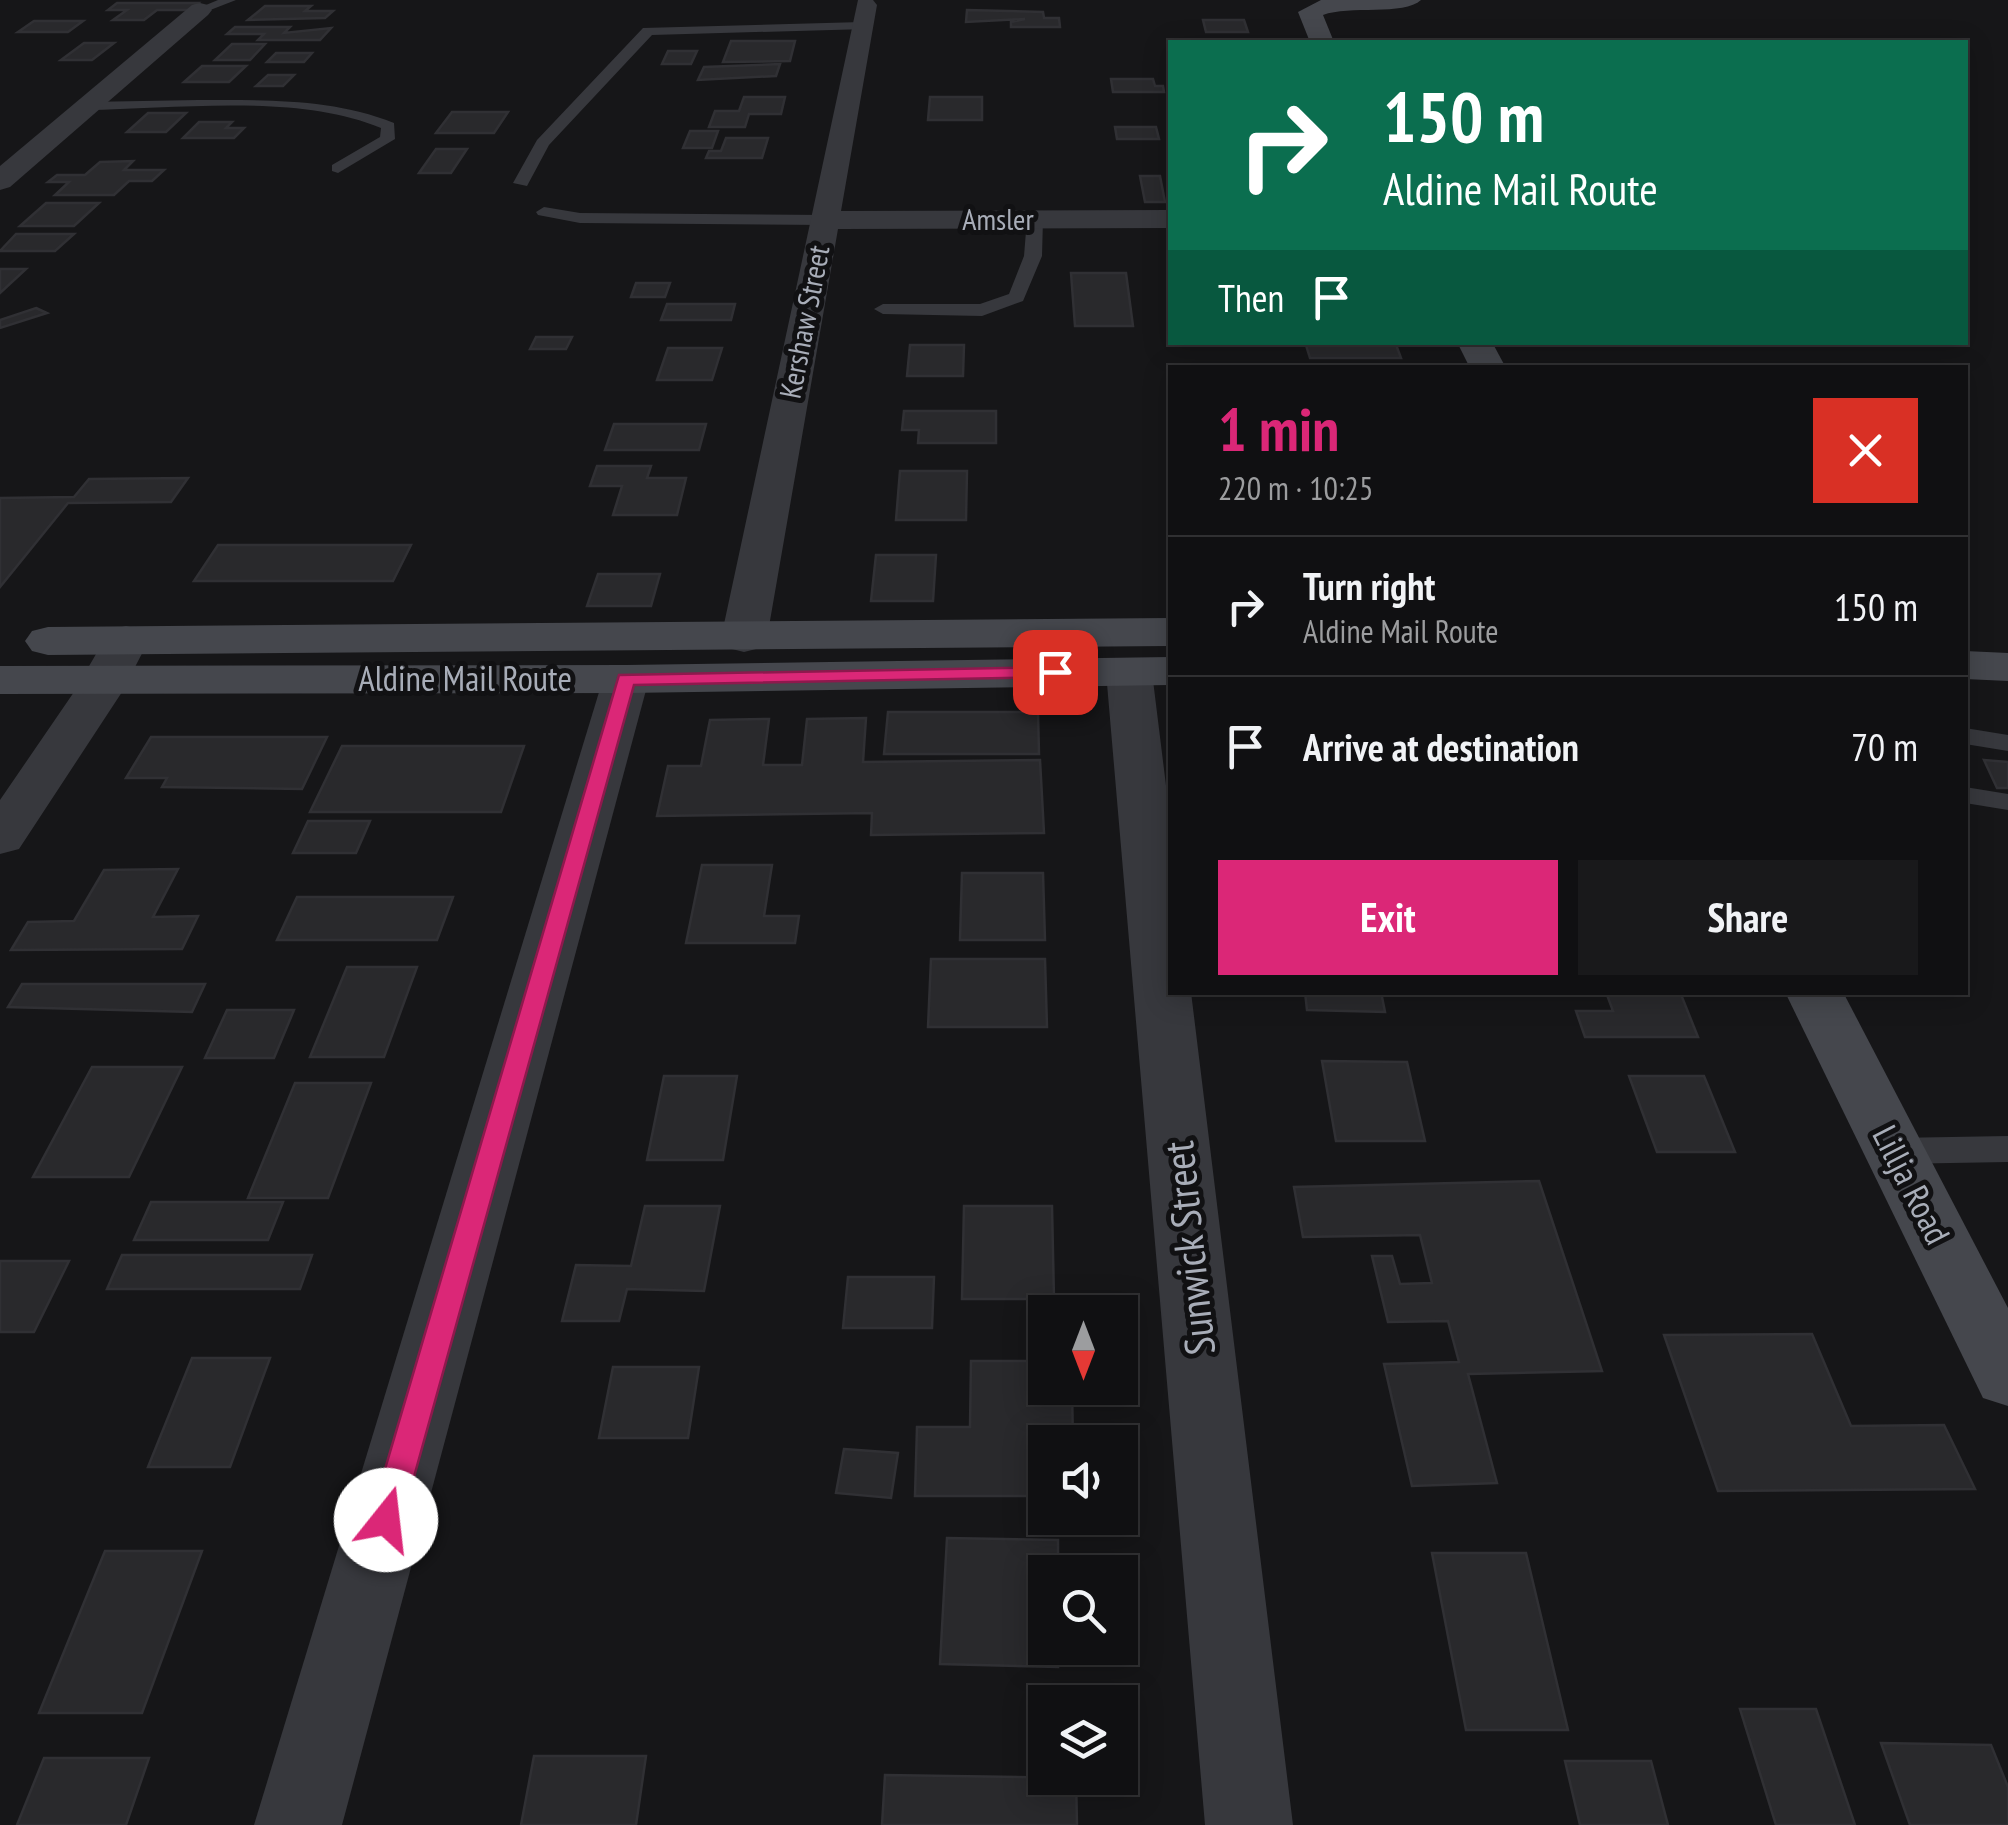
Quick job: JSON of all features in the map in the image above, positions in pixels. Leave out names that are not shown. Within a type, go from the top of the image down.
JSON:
[{"type":"main road","points":[[1321,40],[1310,12],[1332,2],[1410,0]]},
{"type":"main road","points":[[1968,630],[2008,630]]},
{"type":"main road","name":"Aldine Mail Route","points":[[0,680],[116,660],[744,638],[1156,658]]},
{"type":"main road","name":"Aldine Mail Route","points":[[0,642],[116,660],[626,679],[1156,658]]},
{"type":"main road","points":[[1968,665],[2008,667]]},
{"type":"main road","name":"Lillja Road","points":[[1816,995],[2008,1377]]},
{"type":"street","points":[[0,181],[200,10]]},
{"type":"street","name":"Kershaw Street","points":[[744,638],[864,16]]},
{"type":"street","name":"Amsler","points":[[825,220],[1168,219]]},
{"type":"street","name":"Sunwick Street","points":[[1156,658],[1168,809]]},
{"type":"street","points":[[0,838],[116,660]]},
{"type":"street","points":[[298,1825],[626,679]]},
{"type":"street","name":"Sunwick Street","points":[[1183,995],[1249,1825]]},
{"type":"lane","points":[[200,10],[228,0]]},
{"type":"lane","points":[[521,183],[542,143],[648,31],[864,16]]},
{"type":"lane","points":[[86,106],[295,107],[372,115],[389,126],[387,139],[338,168]]},
{"type":"lane","points":[[544,212],[580,218],[825,220]]},
{"type":"lane","points":[[883,310],[982,310],[1017,297],[1032,256],[1035,220]]},
{"type":"lane","points":[[1968,736],[2008,743]]},
{"type":"lane","points":[[1968,796],[2008,802]]},
{"type":"lane","points":[[1894,1151],[2008,1149]]},
{"type":"building","points":[[117,3],[198,3],[189,10],[157,10],[144,20],[113,20],[127,10],[108,10]]},
{"type":"building","points":[[265,6],[311,6],[305,11],[333,11],[325,18],[248,20]]},
{"type":"building","points":[[967,10],[1043,12],[1044,18],[1059,18],[1060,27],[1011,27],[1011,22],[1025,19],[966,22]]},
{"type":"building","points":[[1203,20],[1244,20],[1248,32],[1206,32]]},
{"type":"building","points":[[34,21],[83,21],[68,32],[18,32]]},
{"type":"building","points":[[235,27],[290,27],[284,33],[331,28],[320,40],[258,40],[264,34],[227,34]]},
{"type":"building","points":[[731,41],[795,41],[790,61],[723,62]]},
{"type":"building","points":[[84,43],[114,43],[92,60],[61,60]]},
{"type":"building","points":[[232,44],[265,44],[250,60],[215,60]]},
{"type":"building","points":[[668,51],[697,51],[691,64],[662,64]]},
{"type":"building","points":[[276,53],[312,53],[304,62],[267,62]]},
{"type":"building","points":[[780,64],[776,76],[698,80],[704,67]]},
{"type":"building","points":[[202,66],[246,66],[229,82],[184,82]]},
{"type":"building","points":[[268,75],[294,75],[283,86],[256,86]]},
{"type":"building","points":[[1111,79],[1153,79],[1155,86],[1163,86],[1164,92],[1113,92]]},
{"type":"building","points":[[744,97],[785,97],[781,114],[749,114],[745,127],[709,127],[715,111],[739,111]]},
{"type":"building","points":[[930,97],[982,97],[982,120],[928,120]]},
{"type":"building","points":[[452,112],[508,112],[494,133],[436,133]]},
{"type":"building","points":[[148,113],[186,113],[166,132],[127,132]]},
{"type":"building","points":[[199,122],[232,122],[226,128],[244,128],[234,138],[183,138]]},
{"type":"building","points":[[1115,127],[1156,127],[1159,139],[1117,139]]},
{"type":"building","points":[[690,131],[718,131],[712,148],[683,148]]},
{"type":"building","points":[[726,138],[768,138],[762,158],[706,158],[709,151],[721,151]]},
{"type":"building","points":[[436,149],[467,149],[451,173],[419,173]]},
{"type":"building","points":[[133,161],[124,170],[164,170],[152,181],[129,181],[114,195],[55,195],[69,182],[48,182],[57,175],[85,175],[100,162]]},
{"type":"building","points":[[1140,176],[1160,176],[1165,202],[1145,202]]},
{"type":"building","points":[[46,203],[99,203],[74,226],[20,226]]},
{"type":"building","points":[[16,234],[74,234],[55,251],[0,251]]},
{"type":"building","points":[[0,269],[26,269],[0,293]]},
{"type":"building","points":[[1071,273],[1126,273],[1133,326],[1075,326]]},
{"type":"building","points":[[636,283],[670,283],[665,297],[631,297]]},
{"type":"building","points":[[667,304],[735,304],[731,320],[661,320]]},
{"type":"building","points":[[36,308],[47,313],[0,328],[0,320]]},
{"type":"building","points":[[536,337],[572,337],[566,349],[530,349]]},
{"type":"building","points":[[910,345],[964,345],[963,376],[907,376]]},
{"type":"building","points":[[1306,345],[1396,345],[1401,358],[1310,358]]},
{"type":"building","points":[[668,348],[722,348],[712,380],[657,380]]},
{"type":"building","points":[[904,411],[996,411],[996,443],[918,443],[919,430],[902,430]]},
{"type":"building","points":[[614,424],[706,424],[699,450],[605,450]]},
{"type":"building","points":[[597,466],[651,466],[647,478],[686,478],[677,515],[613,515],[622,486],[590,486]]},
{"type":"building","points":[[900,471],[967,471],[966,520],[896,520]]},
{"type":"building","points":[[188,478],[171,502],[68,503],[0,587],[0,498],[74,497],[89,479]]},
{"type":"building","points":[[218,545],[411,545],[393,581],[194,581]]},
{"type":"building","points":[[876,555],[936,555],[933,601],[871,601]]},
{"type":"building","points":[[598,574],[660,574],[651,606],[587,606]]},
{"type":"building","points":[[888,712],[1038,712],[1039,754],[884,754]]},
{"type":"building","points":[[866,718],[863,762],[1040,760],[1044,833],[871,835],[872,813],[657,816],[668,766],[701,766],[710,720],[769,719],[763,765],[802,765],[807,719]]},
{"type":"building","points":[[151,737],[327,737],[302,789],[162,787],[167,778],[126,778]]},
{"type":"building","points":[[342,746],[524,746],[501,812],[310,812]]},
{"type":"building","points":[[1984,760],[2008,762],[2008,788],[1997,788]]},
{"type":"building","points":[[308,821],[370,821],[356,853],[293,853]]},
{"type":"building","points":[[702,865],[772,865],[764,916],[799,916],[795,943],[686,943]]},
{"type":"building","points":[[178,869],[153,917],[198,916],[182,949],[11,950],[28,922],[74,921],[104,870]]},
{"type":"building","points":[[962,873],[1043,873],[1045,940],[960,940]]},
{"type":"building","points":[[297,897],[453,897],[437,940],[277,940]]},
{"type":"building","points":[[931,959],[1045,959],[1047,1027],[928,1027]]},
{"type":"building","points":[[347,967],[417,967],[384,1057],[310,1057]]},
{"type":"building","points":[[22,984],[205,984],[192,1012],[8,1007]]},
{"type":"building","points":[[1305,995],[1382,995],[1385,1012],[1307,1010]]},
{"type":"building","points":[[1607,995],[1681,995],[1698,1037],[1585,1037],[1576,1011],[1613,1011]]},
{"type":"building","points":[[227,1010],[294,1010],[274,1058],[205,1058]]},
{"type":"building","points":[[1322,1061],[1407,1062],[1425,1141],[1336,1141]]},
{"type":"building","points":[[92,1067],[182,1067],[129,1177],[33,1177]]},
{"type":"building","points":[[664,1076],[737,1076],[723,1160],[647,1160]]},
{"type":"building","points":[[1629,1076],[1704,1076],[1735,1152],[1657,1152]]},
{"type":"building","points":[[295,1083],[371,1083],[328,1198],[248,1198]]},
{"type":"building","points":[[1539,1181],[1602,1371],[1468,1374],[1497,1483],[1412,1486],[1384,1364],[1459,1362],[1448,1321],[1388,1322],[1372,1256],[1392,1256],[1400,1284],[1432,1283],[1420,1235],[1303,1237],[1294,1187]]},
{"type":"building","points":[[151,1202],[283,1202],[268,1240],[134,1240]]},
{"type":"building","points":[[645,1206],[720,1206],[704,1291],[627,1289],[619,1321],[562,1321],[576,1265],[631,1266]]},
{"type":"building","points":[[964,1206],[1052,1206],[1054,1295],[962,1299]]},
{"type":"building","points":[[122,1255],[312,1255],[300,1289],[107,1289]]},
{"type":"building","points":[[0,1261],[69,1261],[34,1332],[0,1332]]},
{"type":"building","points":[[848,1277],[934,1277],[932,1328],[843,1328]]},
{"type":"building","points":[[1812,1334],[1851,1426],[1944,1425],[1975,1489],[1718,1491],[1664,1335]]},
{"type":"building","points":[[192,1358],[270,1358],[230,1467],[148,1467]]},
{"type":"building","points":[[971,1361],[1028,1361],[1028,1405],[1072,1405],[1073,1425],[1028,1425],[1028,1496],[915,1496],[917,1427],[970,1427]]},
{"type":"building","points":[[613,1367],[699,1367],[688,1438],[599,1438]]},
{"type":"building","points":[[844,1449],[898,1453],[891,1498],[836,1493]]},
{"type":"building","points":[[947,1538],[1058,1540],[1058,1555],[1028,1555],[1028,1665],[1058,1667],[940,1664]]},
{"type":"building","points":[[105,1551],[202,1551],[142,1713],[39,1713]]},
{"type":"building","points":[[1432,1553],[1526,1553],[1568,1730],[1466,1730]]},
{"type":"building","points":[[1740,1709],[1816,1709],[1855,1825],[1776,1825]]},
{"type":"building","points":[[1881,1743],[1991,1745],[2008,1787],[2008,1825],[1910,1825]]},
{"type":"building","points":[[534,1756],[646,1756],[636,1825],[521,1825]]},
{"type":"building","points":[[44,1758],[149,1758],[126,1825],[17,1825]]},
{"type":"building","points":[[1565,1761],[1651,1761],[1668,1825],[1580,1825]]},
{"type":"building","points":[[885,1775],[1028,1777],[1028,1795],[1076,1795],[1077,1825],[882,1825]]},
{"type":"route","points":[[386,1520],[626,679],[1055,672]]}]
